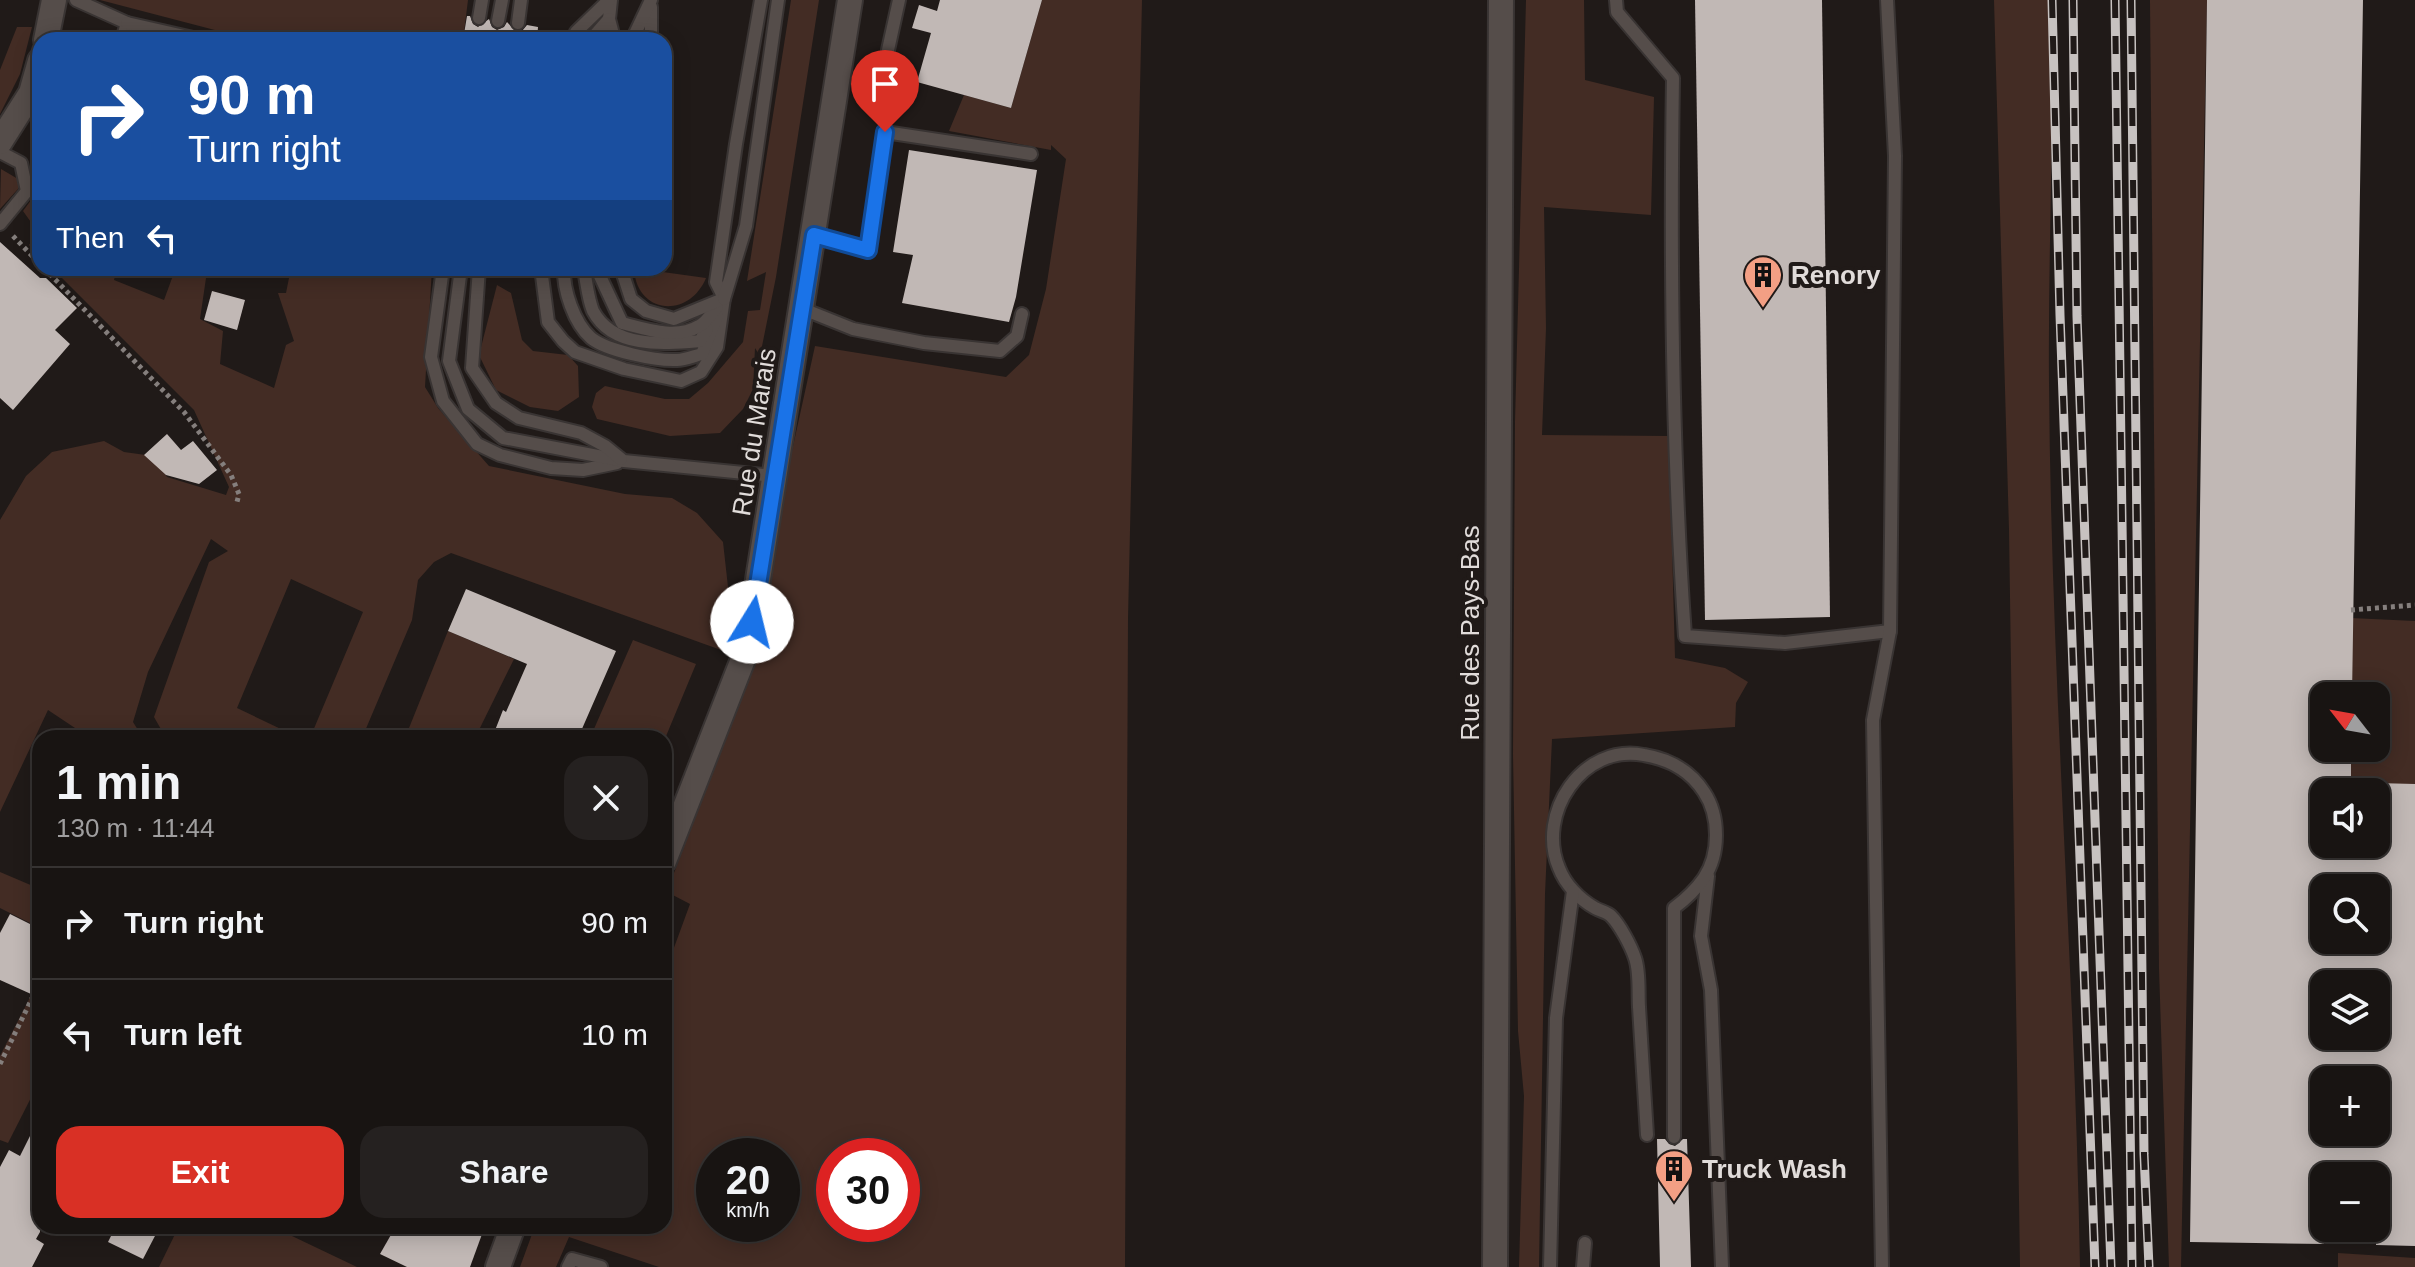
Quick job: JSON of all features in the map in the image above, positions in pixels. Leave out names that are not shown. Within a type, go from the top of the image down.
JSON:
[{"type":"street","points":[[48,32],[54,0]]},
{"type":"street","name":"Rue du Marais","points":[[672,841],[747,649],[850,0]]},
{"type":"street","name":"Rue des Pays-Bas","points":[[1495,1267],[1501,0]]},
{"type":"street","points":[[0,142],[32,89]]},
{"type":"street","points":[[498,1267],[510,1234]]},
{"type":"lane","points":[[76,0],[127,23],[167,32]]},
{"type":"lane","points":[[479,18],[482,0]]},
{"type":"lane","points":[[498,21],[502,0]]},
{"type":"lane","points":[[518,23],[521,0]]},
{"type":"lane","points":[[610,0],[609,19],[612,32]]},
{"type":"lane","points":[[576,32],[610,0]]},
{"type":"lane","points":[[542,276],[548,322],[575,352],[624,369],[681,381],[701,372],[717,347],[724,298],[716,282],[761,0]]},
{"type":"lane","points":[[564,276],[579,324],[593,340],[656,359],[679,360],[702,354],[724,298],[746,226],[778,0]]},
{"type":"lane","points":[[899,0],[888,50],[889,66],[902,81],[899,91]]},
{"type":"lane","points":[[1616,0],[1617,12],[1673,78],[1671,254],[1678,533],[1685,636],[1785,643],[1890,631]]},
{"type":"lane","points":[[1882,1267],[1873,720],[1890,631],[1895,156],[1887,0]]},
{"type":"lane","points":[[636,32],[651,1]]},
{"type":"lane","points":[[651,1],[651,32]]},
{"type":"lane","points":[[598,32],[609,19]]},
{"type":"lane","points":[[124,32],[127,23]]},
{"type":"lane","points":[[814,235],[868,250],[885,132],[1031,154]]},
{"type":"lane","points":[[0,152],[21,163],[27,191],[0,224]]},
{"type":"lane","points":[[442,276],[431,357],[443,401],[477,444],[500,455],[551,468],[583,470],[624,461]]},
{"type":"lane","points":[[460,276],[449,361],[468,409],[503,438],[624,461],[774,476]]},
{"type":"lane","points":[[478,276],[472,368],[496,403],[519,418],[581,433],[624,461]]},
{"type":"lane","points":[[586,276],[593,310],[612,332],[644,343],[700,341],[724,298]]},
{"type":"lane","points":[[600,276],[622,323],[655,331],[677,333],[700,326],[724,298]]},
{"type":"lane","points":[[624,276],[631,299],[646,311],[674,319],[724,298]]},
{"type":"lane","points":[[803,309],[853,329],[924,343],[1000,351],[1017,336],[1022,314]]},
{"type":"lane","points":[[1647,1135],[1636,959],[1610,915],[1584,901],[1573,891],[1559,868],[1552,842],[1555,815],[1566,790],[1585,770],[1609,757],[1636,753],[1663,758],[1686,772],[1704,792],[1715,818],[1716,845],[1709,871],[1701,936],[1711,990],[1722,1267]]},
{"type":"lane","points":[[1674,1137],[1674,908],[1694,892],[1709,871]]},
{"type":"lane","points":[[1550,1267],[1556,1018],[1573,891]]},
{"type":"lane","points":[[1583,1267],[1585,1243]]},
{"type":"lane","points":[[568,1267],[572,1259],[601,1267]]},
{"type":"path","points":[[0,224],[32,256]]},
{"type":"path","points":[[52,276],[184,412],[231,475],[239,494],[237,502]]},
{"type":"path","points":[[2351,610],[2415,605]]},
{"type":"path","points":[[0,1064],[32,998]]},
{"type":"shaded area","points":[[100,0],[468,0],[464,32],[222,32]]},
{"type":"shaded area","points":[[791,0],[819,0],[776,277],[760,356],[755,348],[753,389],[743,409],[720,433],[670,436],[597,419],[592,407],[596,393],[605,386],[665,399],[689,399],[708,383],[743,342],[748,311],[760,310],[766,272],[747,281]]},
{"type":"shaded area","points":[[1042,0],[1142,0],[1128,619],[1125,1267],[659,1267],[569,1237],[556,1267],[520,1267],[532,1234],[672,1234],[672,953],[690,904],[672,895],[672,878],[751,664],[815,346],[1006,377],[1029,355],[1046,289],[1066,159],[1051,145],[1051,150],[949,131],[964,95],[1011,108]]},
{"type":"shaded area","points":[[1526,0],[1584,0],[1585,80],[1654,97],[1651,215],[1544,207],[1546,328],[1542,435],[1669,436],[1675,658],[1725,668],[1748,682],[1736,703],[1735,727],[1552,739],[1545,894],[1539,1267],[1519,1267],[1524,1096],[1518,1031],[1513,754],[1515,422]]},
{"type":"shaded area","points":[[1994,0],[2052,0],[2051,493],[2080,1267],[2020,1267],[2009,530]]},
{"type":"shaded area","points":[[2150,0],[2207,0],[2181,1267],[2169,1267],[2159,969]]},
{"type":"shaded area","points":[[17,27],[32,27],[20,74],[0,114],[0,70]]},
{"type":"shaded area","points":[[1,169],[18,179],[18,189],[0,209]]},
{"type":"shaded area","points":[[32,199],[32,224],[23,211]]},
{"type":"shaded area","points":[[672,273],[706,278],[688,300],[676,305],[653,303],[637,284],[636,276],[672,276]]},
{"type":"shaded area","points":[[60,276],[115,276],[114,280],[164,300],[173,276],[206,278],[200,319],[223,331],[220,364],[274,388],[286,345],[294,341],[278,293],[286,293],[289,276],[432,276],[425,387],[438,408],[489,466],[625,494],[672,498],[697,513],[723,542],[729,596],[734,601],[735,655],[451,553],[434,562],[418,580],[412,620],[365,730],[313,730],[363,612],[291,579],[237,708],[283,730],[161,730],[154,717],[209,562],[228,551],[211,539],[148,672],[133,722],[138,730],[78,730],[48,710],[39,730],[32,730],[32,744],[0,812],[0,520],[26,476],[52,452],[104,441],[124,452],[153,456],[167,477],[226,495],[229,487],[194,410]]},
{"type":"shaded area","points":[[497,285],[511,293],[522,340],[533,351],[568,355],[578,366],[579,397],[558,411],[530,407],[496,390],[479,355]]},
{"type":"shaded area","points":[[2351,618],[2415,621],[2415,794],[2390,793],[2390,778],[2347,778],[2348,762],[2390,762],[2390,682],[2349,682]]},
{"type":"shaded area","points":[[448,631],[514,659],[479,730],[408,730]]},
{"type":"shaded area","points":[[633,640],[696,664],[669,730],[594,730]]},
{"type":"shaded area","points":[[0,872],[32,886],[32,924],[0,908]]},
{"type":"shaded area","points":[[32,994],[32,1096],[8,1143],[0,1140],[0,1056]]},
{"type":"shaded area","points":[[175,1234],[288,1234],[357,1267],[159,1267]]},
{"type":"shaded area","points":[[2338,1253],[2415,1258],[2415,1267],[2338,1267]]},
{"type":"building","points":[[940,0],[1042,0],[1011,108],[917,82],[931,33],[912,28],[919,5],[937,11]]},
{"type":"building","name":"Renory","points":[[1695,0],[1822,0],[1830,617],[1705,620]]},
{"type":"building","points":[[2207,0],[2363,0],[2352,682],[2310,682],[2310,762],[2351,762],[2351,778],[2310,778],[2310,858],[2390,858],[2390,783],[2415,784],[2415,1246],[2376,1245],[2376,1242],[2390,1242],[2390,1162],[2310,1162],[2310,1242],[2324,1244],[2190,1242]]},
{"type":"building","points":[[467,16],[470,16],[478,27],[489,19],[497,30],[507,22],[516,32],[464,32]]},
{"type":"building","points":[[527,25],[538,27],[538,32],[516,32]]},
{"type":"building","points":[[909,150],[1037,170],[1009,322],[902,303],[913,255],[893,252]]},
{"type":"building","points":[[0,242],[32,271],[32,276],[46,278],[77,308],[55,330],[70,344],[13,410],[0,398]]},
{"type":"building","points":[[212,291],[245,300],[237,330],[204,320]]},
{"type":"building","points":[[167,434],[181,450],[193,441],[217,470],[199,484],[166,475],[144,455]]},
{"type":"building","points":[[466,589],[616,651],[581,730],[495,730],[527,664],[448,631]]},
{"type":"building","points":[[10,914],[32,925],[31,994],[0,980],[0,933]]},
{"type":"building","points":[[32,1132],[32,1234],[39,1234],[36,1239],[44,1244],[32,1267],[0,1267],[0,1167],[9,1150],[20,1156]]},
{"type":"building","name":"Truck Wash","points":[[1657,1139],[1665,1139],[1675,1146],[1687,1139],[1691,1267],[1660,1267]]},
{"type":"building","points":[[112,1234],[156,1234],[143,1259],[108,1242]]},
{"type":"building","points":[[391,1234],[482,1234],[470,1267],[407,1267],[380,1254]]},
{"type":"railway","points":[[2052,0],[2060,315],[2095,1267]]},
{"type":"railway","points":[[2073,0],[2077,316],[2111,1267]]},
{"type":"railway","points":[[2115,0],[2132,1267]]},
{"type":"railway","points":[[2131,0],[2144,1154],[2149,1267]]},
{"type":"place","name":"Renory","points":[[1763,309]]},
{"type":"place","name":"Truck Wash","points":[[1674,1203]]},
{"type":"route","points":[[752,622],[814,235],[868,250],[885,132]]}]
